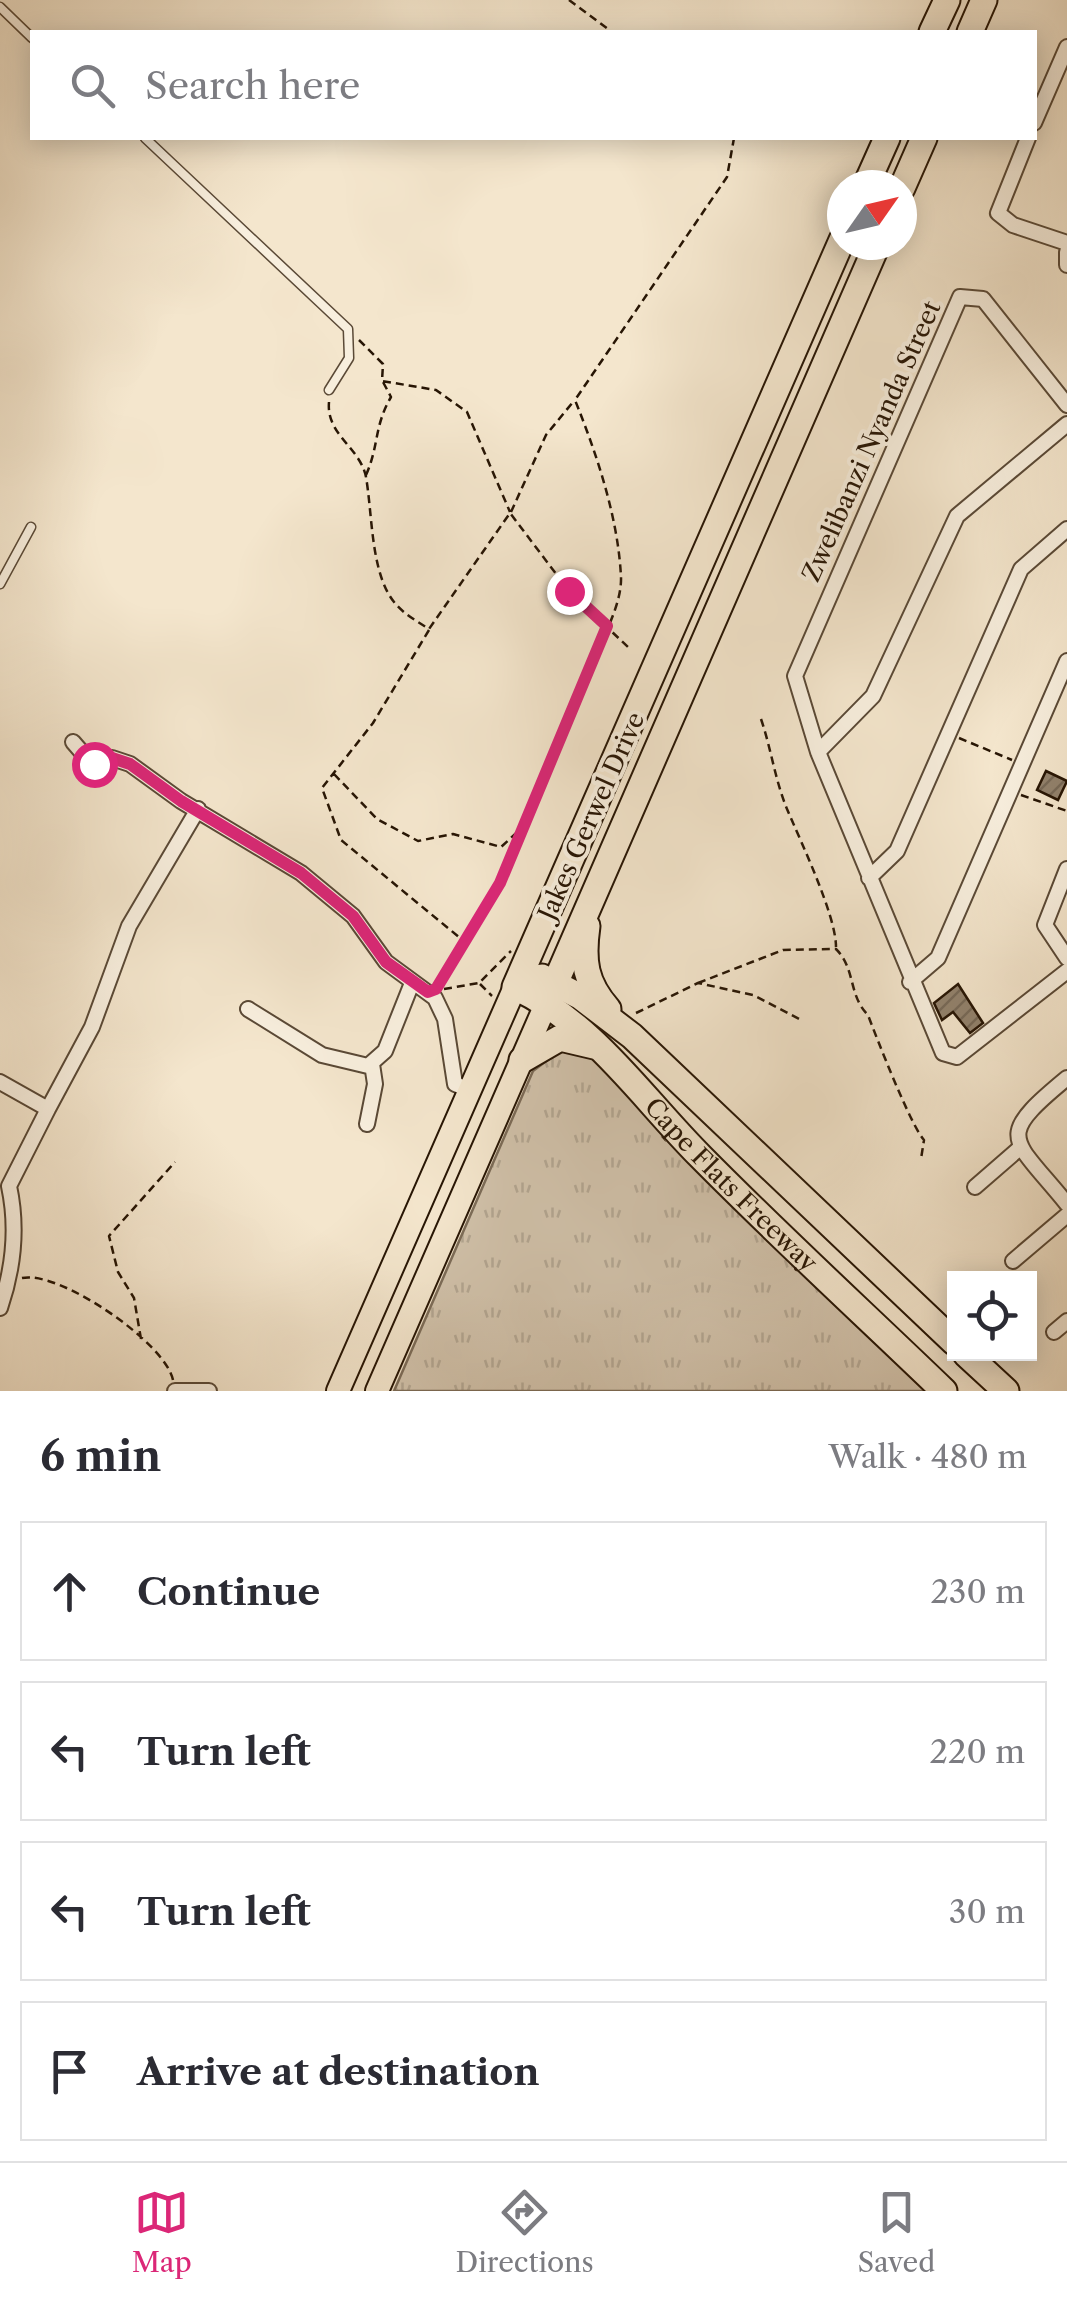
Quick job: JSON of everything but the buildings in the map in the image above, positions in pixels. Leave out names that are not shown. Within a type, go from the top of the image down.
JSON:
[{"type":"highway","points":[[933,30],[946,0]]},
{"type":"highway","points":[[971,30],[984,0]]},
{"type":"highway","points":[[873,170],[886,140]]},
{"type":"highway","points":[[910,170],[923,140]]},
{"type":"highway","name":"Jakes Gerwel Drive","points":[[512,976],[833,260]]},
{"type":"highway","name":"Jakes Gerwel Drive","points":[[551,992],[870,260]]},
{"type":"highway","points":[[588,906],[586,974],[599,999],[631,1026]]},
{"type":"highway","name":"Cape Flats Freeway","points":[[512,976],[631,1026],[947,1335]]},
{"type":"highway","name":"Cape Flats Freeway","points":[[551,992],[724,1180],[944,1391]]},
{"type":"highway","points":[[522,1060],[560,1038],[579,1040],[606,1054]]},
{"type":"highway","points":[[974,1361],[1006,1391]]},
{"type":"main road","name":"Jakes Gerwel Drive","points":[[338,1391],[472,1091],[512,976]]},
{"type":"main road","name":"Jakes Gerwel Drive","points":[[377,1391],[551,992]]},
{"type":"street","points":[[1037,116],[1067,48]]},
{"type":"street","points":[[1027,140],[998,212],[1013,225],[1067,244]]},
{"type":"street","points":[[1067,252],[1067,264]]},
{"type":"street","name":"Zwelibanzi Nyanda Street","points":[[818,752],[798,697],[796,669],[954,304],[967,296],[983,299],[1067,405]]},
{"type":"street","points":[[1067,424],[956,516],[873,696],[818,752],[938,1047],[957,1057],[1067,971]]},
{"type":"street","points":[[869,878],[897,851],[1021,568],[1067,529]]},
{"type":"street","points":[[910,982],[938,958],[1067,661]]},
{"type":"street","points":[[73,742],[92,764],[122,760],[301,873],[353,916],[386,962],[440,1005],[455,1084],[472,1091]]},
{"type":"street","points":[[0,1308],[10,1281],[16,1216],[9,1186],[92,1027],[128,926],[198,809]]},
{"type":"street","points":[[1067,869],[1045,926],[1067,958]]},
{"type":"street","points":[[248,1010],[322,1055],[362,1066],[372,1064],[386,1051],[412,984]]},
{"type":"street","points":[[367,1124],[376,1084],[372,1064]]},
{"type":"street","points":[[1066,1081],[1020,1119],[1020,1147],[1067,1204]]},
{"type":"street","points":[[0,1082],[48,1110]]},
{"type":"street","points":[[974,1188],[1020,1147]]},
{"type":"street","points":[[1013,1261],[1067,1215]]},
{"type":"street","points":[[1054,1332],[1067,1321]]},
{"type":"street","points":[[175,1391],[209,1391]]},
{"type":"lane","points":[[0,8],[30,36]]},
{"type":"lane","points":[[147,140],[348,329],[349,358],[330,390]]},
{"type":"lane","points":[[0,584],[31,526]]},
{"type":"path","points":[[569,0],[609,30]]},
{"type":"path","points":[[465,942],[341,840],[322,788],[373,723],[430,629],[510,513],[546,435],[575,400],[726,177],[734,140]]},
{"type":"path","points":[[348,329],[383,364],[382,380],[391,397],[375,423],[377,452],[366,477]]},
{"type":"path","points":[[382,380],[436,390],[467,412],[510,513],[569,591],[629,648]]},
{"type":"path","points":[[330,390],[328,414],[336,433],[358,457],[366,477],[386,588],[399,610],[430,629]]},
{"type":"path","points":[[512,976],[436,989],[500,883],[607,626],[621,580],[600,462],[575,400]]},
{"type":"path","points":[[762,718],[787,810],[799,829],[802,852],[836,938],[836,949],[849,966],[859,1005],[868,1015],[907,1100],[912,1127],[924,1140],[921,1159]]},
{"type":"path","points":[[948,734],[1022,764]]},
{"type":"path","points":[[334,774],[377,819],[418,841],[453,834],[500,848],[526,824]]},
{"type":"path","points":[[1011,790],[1067,811]]},
{"type":"path","points":[[631,1026],[698,983],[783,950],[836,949]]},
{"type":"path","points":[[478,983],[512,976]]},
{"type":"path","points":[[698,983],[753,995],[803,1021]]},
{"type":"path","points":[[141,1339],[134,1298],[118,1272],[109,1236],[176,1162]]},
{"type":"path","points":[[10,1281],[37,1275],[95,1301],[141,1339],[172,1372],[175,1391]]},
{"type":"green space","points":[[561,1050],[585,1051],[927,1391],[394,1391],[533,1071]]},
{"type":"route","points":[[94,764],[112,758],[130,764],[181,801],[301,873],[353,916],[386,962],[428,992],[436,989],[500,883],[607,626],[569,591]]}]
